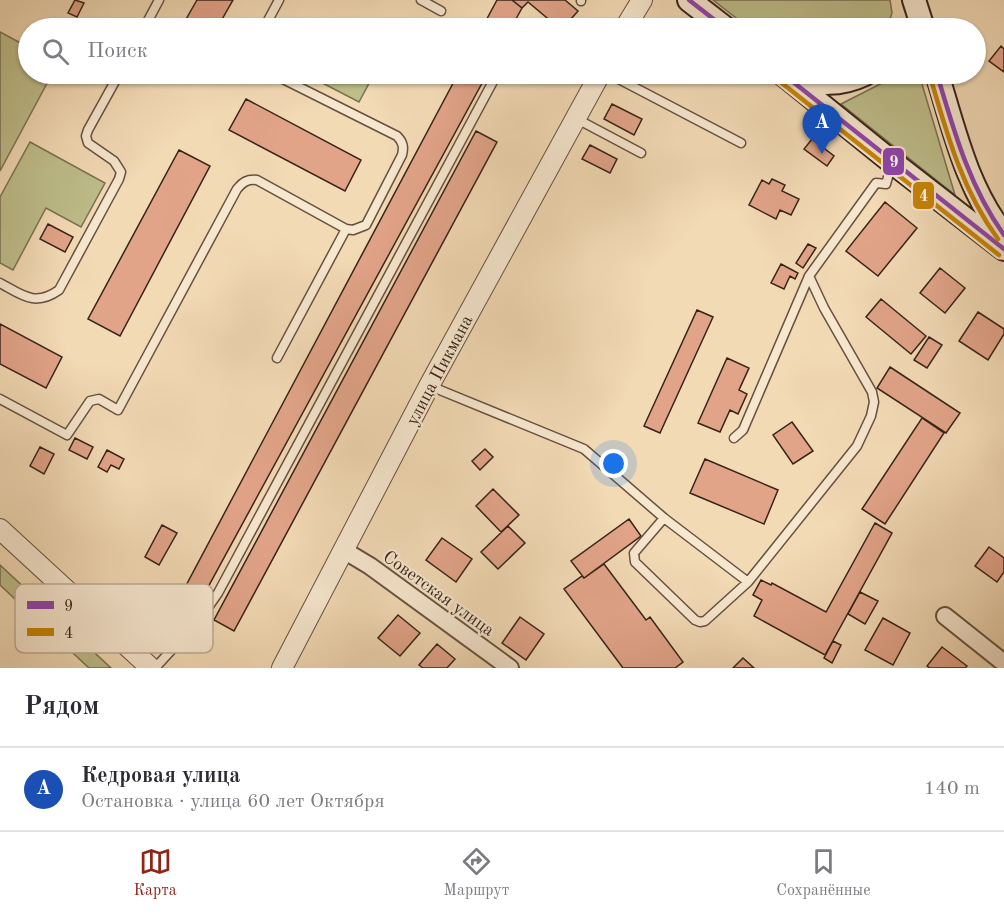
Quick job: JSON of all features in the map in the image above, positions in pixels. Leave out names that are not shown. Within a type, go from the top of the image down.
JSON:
[{"type":"main road","points":[[689,0],[712,18]]},
{"type":"main road","points":[[908,18],[913,0]]},
{"type":"main road","points":[[913,0],[919,18]]},
{"type":"main road","points":[[796,84],[1004,249]]},
{"type":"main road","points":[[940,84],[975,187],[984,207],[1004,235]]},
{"type":"street","points":[[631,18],[642,0]]},
{"type":"street","name":"улица Пикмана","points":[[282,668],[429,386],[594,84]]},
{"type":"street","points":[[0,529],[61,584]]},
{"type":"street","name":"Советская улица","points":[[345,551],[370,566],[510,668]]},
{"type":"street","points":[[945,616],[1004,663]]},
{"type":"street","points":[[136,653],[153,668]]},
{"type":"lane","points":[[149,18],[159,0]]},
{"type":"lane","points":[[269,18],[279,0]]},
{"type":"lane","points":[[421,0],[441,11]]},
{"type":"lane","points":[[0,283],[30,299],[41,299],[59,290],[119,180],[121,172],[119,166],[92,148],[86,136],[113,84]]},
{"type":"lane","points":[[0,399],[67,435],[90,401],[99,399],[118,410],[242,182],[257,180],[346,229],[353,230],[366,225],[402,155],[404,148],[402,140],[293,84]]},
{"type":"lane","points":[[213,600],[492,84]]},
{"type":"lane","points":[[628,84],[741,143]]},
{"type":"lane","points":[[575,118],[641,153]]},
{"type":"lane","points":[[734,438],[743,430],[809,276],[876,183],[886,184],[892,162]]},
{"type":"lane","points":[[277,358],[346,229]]},
{"type":"lane","points":[[664,518],[634,554],[635,562],[695,620],[705,621],[747,582],[857,446],[871,416],[874,402],[872,392],[824,308],[809,276]]},
{"type":"lane","points":[[429,386],[584,449],[664,518],[747,582]]},
{"type":"lane","points":[[153,668],[167,653]]},
{"type":"green space","points":[[713,0],[890,0],[892,13],[890,18],[736,18]]},
{"type":"green space","points":[[0,32],[18,42],[18,84],[47,84],[0,171]]},
{"type":"green space","points":[[324,84],[369,84],[359,102]]},
{"type":"green space","points":[[880,84],[922,84],[955,195],[841,104]]},
{"type":"green space","points":[[30,142],[105,183],[81,227],[46,208],[13,270],[0,263],[0,197]]},
{"type":"green space","points":[[0,565],[20,584],[15,584],[15,599],[0,585]]},
{"type":"green space","points":[[73,653],[95,653],[111,668],[89,668]]},
{"type":"building","points":[[75,0],[84,3],[77,17],[68,13]]},
{"type":"building","points":[[197,0],[233,0],[223,18],[187,18]]},
{"type":"building","points":[[497,0],[512,0],[522,8],[516,18],[487,18]]},
{"type":"building","points":[[512,0],[565,0],[578,11],[572,18],[547,18],[528,2],[522,8]]},
{"type":"building","points":[[1001,46],[1004,49],[1004,72],[989,61]]},
{"type":"building","points":[[453,84],[482,84],[210,584],[187,584]]},
{"type":"building","points":[[246,99],[361,160],[345,191],[229,130]]},
{"type":"building","points":[[612,104],[642,119],[634,135],[604,119]]},
{"type":"building","points":[[476,131],[497,142],[234,631],[214,620]]},
{"type":"building","points":[[812,139],[834,156],[827,166],[804,149]]},
{"type":"building","points":[[590,145],[617,159],[610,173],[582,159]]},
{"type":"building","points":[[179,150],[210,166],[120,336],[88,319]]},
{"type":"building","points":[[772,179],[785,185],[782,191],[799,199],[791,215],[780,210],[776,219],[749,205],[762,180],[769,184]]},
{"type":"building","points":[[885,202],[917,228],[878,276],[846,251]]},
{"type":"building","points":[[48,224],[73,237],[65,252],[40,239]]},
{"type":"building","points":[[808,244],[816,248],[803,268],[796,263]]},
{"type":"building","points":[[781,264],[798,273],[795,279],[790,276],[784,289],[771,283]]},
{"type":"building","points":[[940,268],[965,288],[945,313],[920,293]]},
{"type":"building","points":[[881,299],[926,336],[911,354],[866,317]]},
{"type":"building","points":[[697,310],[713,317],[660,433],[644,426]]},
{"type":"building","points":[[978,312],[1004,329],[1004,334],[988,360],[959,341]]},
{"type":"building","points":[[0,324],[62,357],[46,388],[0,364]]},
{"type":"building","points":[[929,337],[942,345],[927,368],[914,360]]},
{"type":"building","points":[[727,358],[749,368],[739,390],[747,394],[738,414],[730,410],[720,432],[698,423]]},
{"type":"building","points":[[890,367],[960,413],[946,433],[877,388]]},
{"type":"building","points":[[922,418],[944,433],[885,524],[862,509]]},
{"type":"building","points":[[792,422],[813,451],[793,464],[773,435]]},
{"type":"building","points":[[75,438],[93,447],[87,459],[69,450]]},
{"type":"building","points":[[40,447],[54,454],[44,474],[30,466]]},
{"type":"building","points":[[485,449],[493,457],[480,470],[472,461]]},
{"type":"building","points":[[107,450],[124,459],[119,469],[111,465],[107,472],[98,467]]},
{"type":"building","points":[[705,459],[778,490],[764,524],[690,493]]},
{"type":"building","points":[[493,489],[519,515],[501,532],[476,506]]},
{"type":"building","points":[[629,519],[641,536],[584,578],[571,561]]},
{"type":"building","points":[[875,523],[892,533],[825,655],[754,616],[762,600],[753,595],[761,580],[771,585],[772,583],[826,612]]},
{"type":"building","points":[[162,525],[177,533],[159,565],[145,557]]},
{"type":"building","points":[[508,526],[525,543],[498,569],[481,552]]},
{"type":"building","points":[[442,538],[472,559],[456,582],[426,560]]},
{"type":"building","points":[[989,547],[1004,558],[1004,572],[997,582],[975,566]]},
{"type":"building","points":[[604,564],[646,620],[650,617],[683,662],[675,668],[623,668],[564,589]]},
{"type":"building","points":[[860,592],[878,601],[865,624],[848,614]]},
{"type":"building","points":[[398,615],[420,633],[400,656],[378,638]]},
{"type":"building","points":[[520,617],[544,634],[526,660],[502,643]]},
{"type":"building","points":[[883,618],[910,633],[893,665],[865,650]]},
{"type":"building","points":[[833,641],[841,645],[832,663],[824,658]]},
{"type":"building","points":[[437,644],[455,659],[447,668],[423,668],[419,665]]},
{"type":"building","points":[[942,647],[967,666],[965,668],[930,668],[927,666]]},
{"type":"building","points":[[743,658],[754,668],[733,668]]},
{"type":"transit line","name":"9","points":[[689,0],[712,18]]},
{"type":"transit line","name":"4","points":[[783,84],[999,255]]},
{"type":"transit line","name":"9","points":[[796,84],[1004,249]]},
{"type":"transit line","name":"4","points":[[932,84],[949,140],[965,181],[985,220],[998,239]]},
{"type":"transit line","name":"9","points":[[940,84],[956,137],[972,178],[1004,235]]},
{"type":"place","name":"Кедровая улица","points":[[822,154]]}]
